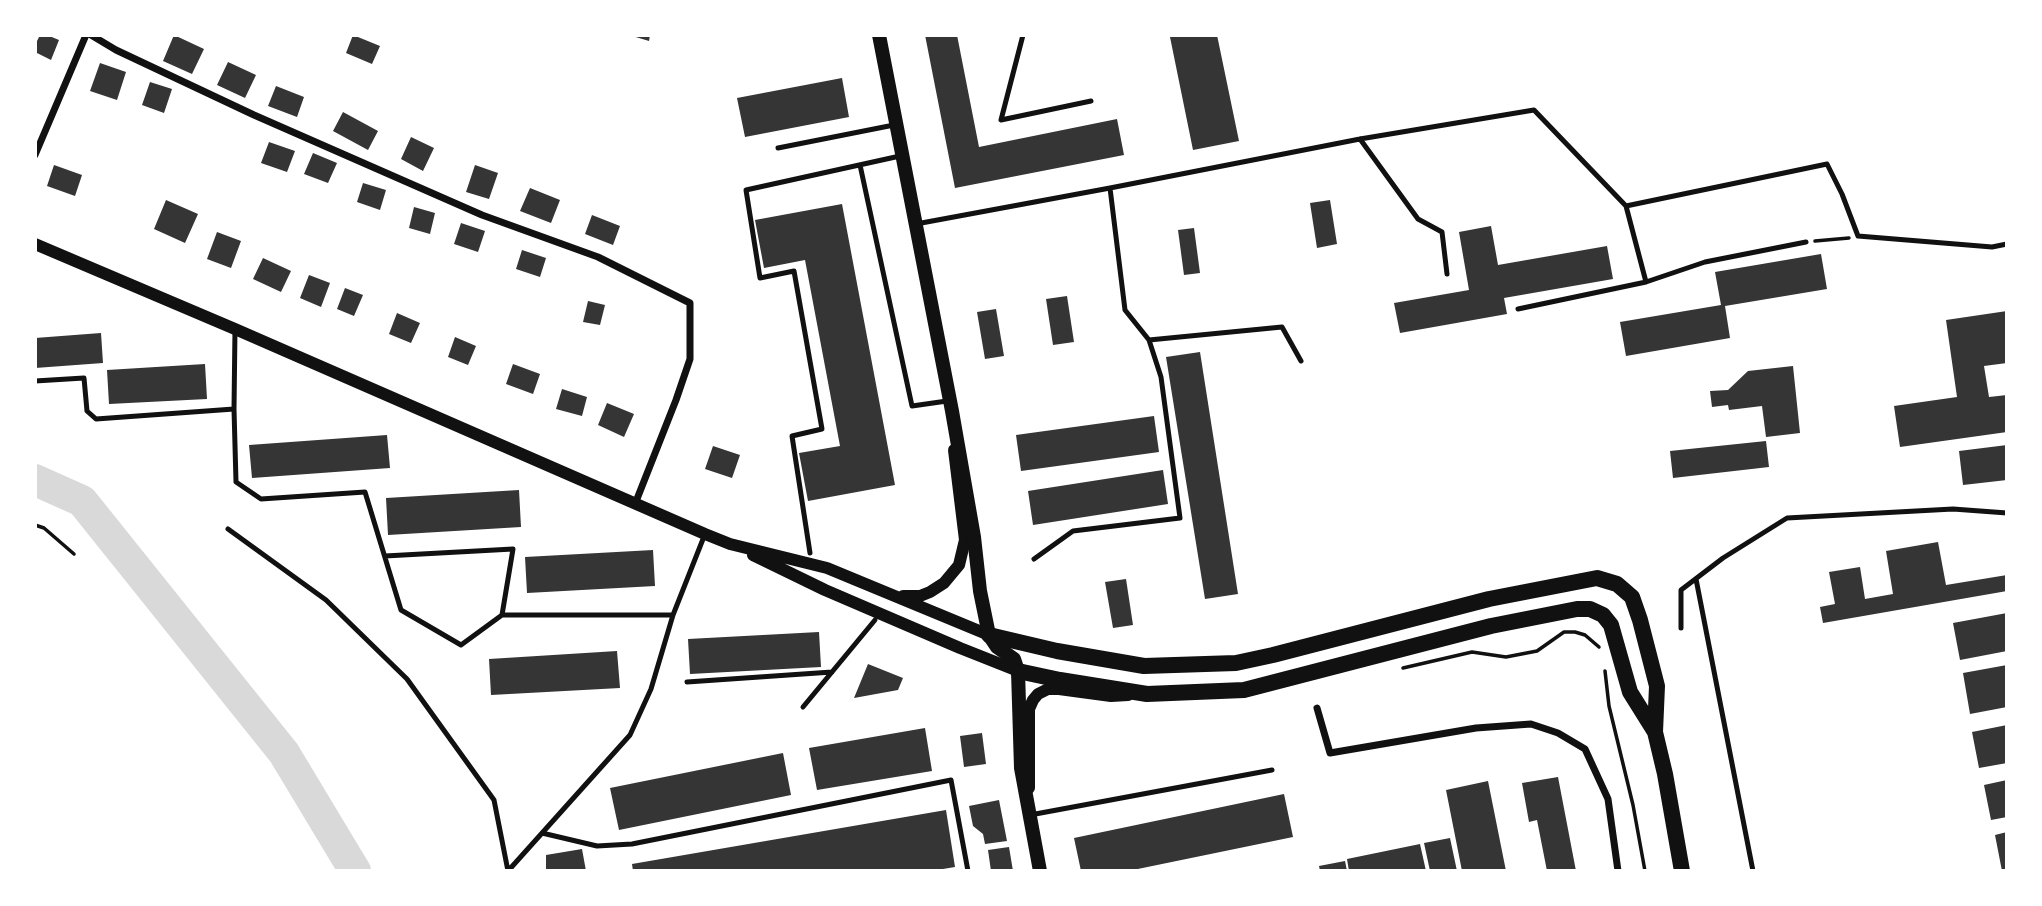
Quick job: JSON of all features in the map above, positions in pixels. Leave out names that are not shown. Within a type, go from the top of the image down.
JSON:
[{"type":"main road","points":[[880,35],[951,406],[989,635],[997,647],[1014,659],[1018,671],[1021,768],[1041,871]]},
{"type":"main road","points":[[989,635],[1057,651],[1143,666],[1236,663],[1489,599],[1597,578],[1617,584],[1632,597],[1657,686],[1655,732],[1682,871]]},
{"type":"main road","points":[[1018,671],[1147,694],[1244,690],[1492,626],[1577,608],[1603,615],[1611,625],[1630,692],[1655,732]]},
{"type":"street","points":[[35,155],[89,35],[254,115],[482,215],[598,257],[690,303],[690,359],[635,504]]},
{"type":"street","points":[[35,244],[730,544],[825,590],[1018,671]]},
{"type":"street","points":[[888,593],[907,597],[920,596],[944,583],[959,565],[965,540],[954,463],[951,406]]},
{"type":"street","points":[[730,544],[827,568],[989,635]]},
{"type":"street","points":[[1030,812],[1029,709],[1032,700],[1048,689],[1111,696],[1147,694]]},
{"type":"street","points":[[1317,708],[1330,753],[1476,728],[1531,724],[1558,733],[1585,749],[1608,799],[1618,871]]},
{"type":"lane","points":[[1023,35],[1001,120],[1091,101]]},
{"type":"lane","points":[[916,224],[1360,139],[1534,110],[1626,206],[1646,282]]},
{"type":"lane","points":[[778,148],[897,125]]},
{"type":"lane","points":[[1360,139],[1418,219],[1441,232],[1447,274]]},
{"type":"lane","points":[[810,553],[792,436],[822,429],[794,271],[760,278],[746,190],[903,156]]},
{"type":"lane","points":[[1626,206],[1827,164],[1858,236],[1992,247],[2007,244]]},
{"type":"lane","points":[[860,165],[912,407],[951,406]]},
{"type":"lane","points":[[1034,559],[1073,531],[1181,518],[1161,377],[1149,340],[1125,310],[1110,188]]},
{"type":"lane","points":[[1518,309],[1646,282],[1705,262],[1806,242]]},
{"type":"lane","points":[[1149,340],[1282,327],[1301,361]]},
{"type":"lane","points":[[235,329],[236,482],[261,499],[365,492],[401,610],[461,645],[502,615],[673,615]]},
{"type":"lane","points":[[35,381],[84,378],[87,411],[96,419],[234,409]]},
{"type":"lane","points":[[1681,628],[1681,590],[1723,558],[1787,518],[1953,509],[2007,513]]},
{"type":"lane","points":[[228,529],[326,600],[407,679],[494,800],[508,871],[630,735],[651,689],[673,615],[705,534]]},
{"type":"lane","points":[[385,556],[513,549],[502,615]]},
{"type":"lane","points":[[1696,578],[1753,871]]},
{"type":"lane","points":[[803,707],[875,620]]},
{"type":"lane","points":[[687,682],[832,672]]},
{"type":"lane","points":[[1030,812],[1272,770]]},
{"type":"lane","points":[[542,833],[597,846],[632,844],[951,779],[968,871]]},
{"type":"path","points":[[1806,242],[1858,236]]},
{"type":"path","points":[[35,525],[44,528],[74,554]]},
{"type":"path","points":[[1392,671],[1472,652],[1506,657],[1537,651],[1564,632],[1586,635],[1598,646],[1602,655]]},
{"type":"path","points":[[1604,663],[1609,706],[1633,805],[1645,871]]},
{"type":"building","points":[[40,35],[59,40],[51,60],[35,52]]},
{"type":"building","points":[[174,35],[204,49],[192,74],[163,61]]},
{"type":"building","points":[[353,35],[380,46],[372,64],[346,53]]},
{"type":"building","points":[[629,35],[650,35],[649,41]]},
{"type":"building","points":[[925,35],[957,35],[979,147],[1117,119],[1124,155],[955,188]]},
{"type":"building","points":[[1217,35],[1239,141],[1193,150],[1170,37]]},
{"type":"building","points":[[228,62],[256,75],[245,98],[217,85]]},
{"type":"building","points":[[100,63],[126,72],[117,100],[90,91]]},
{"type":"building","points":[[842,78],[849,117],[745,137],[737,98]]},
{"type":"building","points":[[150,82],[172,89],[164,113],[142,105]]},
{"type":"building","points":[[276,86],[304,97],[297,117],[268,106]]},
{"type":"building","points":[[343,112],[378,131],[368,150],[333,131]]},
{"type":"building","points":[[411,137],[434,148],[423,171],[401,159]]},
{"type":"building","points":[[269,142],[295,151],[287,172],[261,163]]},
{"type":"building","points":[[313,153],[337,163],[328,183],[304,174]]},
{"type":"building","points":[[54,165],[82,175],[75,196],[47,186]]},
{"type":"building","points":[[475,165],[498,173],[489,199],[466,192]]},
{"type":"building","points":[[363,183],[386,190],[380,210],[357,202]]},
{"type":"building","points":[[530,188],[560,200],[551,223],[520,211]]},
{"type":"building","points":[[166,200],[198,214],[185,243],[154,229]]},
{"type":"building","points":[[1330,200],[1337,244],[1317,248],[1310,203]]},
{"type":"building","points":[[842,204],[895,485],[808,501],[799,453],[840,446],[805,260],[764,268],[755,220]]},
{"type":"building","points":[[414,207],[435,213],[430,234],[409,228]]},
{"type":"building","points":[[592,215],[620,226],[613,245],[585,234]]},
{"type":"building","points":[[461,223],[485,231],[478,252],[454,244]]},
{"type":"building","points":[[1491,226],[1498,265],[1607,246],[1613,279],[1504,298],[1507,314],[1400,333],[1394,303],[1469,290],[1459,232]]},
{"type":"building","points":[[1194,228],[1200,273],[1184,275],[1178,230]]},
{"type":"building","points":[[217,232],[241,241],[231,268],[207,259]]},
{"type":"building","points":[[522,250],[546,258],[540,277],[516,269]]},
{"type":"building","points":[[1821,254],[1827,289],[1725,306],[1730,338],[1626,356],[1620,322],[1721,305],[1715,272]]},
{"type":"building","points":[[263,258],[291,271],[281,292],[253,279]]},
{"type":"building","points":[[309,275],[330,283],[321,307],[300,298]]},
{"type":"building","points":[[345,288],[363,295],[354,316],[337,309]]},
{"type":"building","points":[[1067,296],[1074,342],[1053,345],[1046,299]]},
{"type":"building","points":[[588,301],[605,305],[600,325],[583,322]]},
{"type":"building","points":[[996,309],[1004,356],[985,359],[977,312]]},
{"type":"building","points":[[2007,311],[2007,363],[1984,366],[1989,397],[2007,395],[2007,432],[1900,447],[1894,406],[1957,397],[1946,320]]},
{"type":"building","points":[[397,313],[420,323],[411,343],[389,334]]},
{"type":"building","points":[[101,333],[103,363],[35,368],[35,338]]},
{"type":"building","points":[[455,337],[476,346],[468,365],[448,357]]},
{"type":"building","points":[[1200,352],[1238,594],[1205,599],[1166,357]]},
{"type":"building","points":[[205,364],[207,399],[109,404],[107,370]]},
{"type":"building","points":[[513,364],[540,374],[533,394],[506,384]]},
{"type":"building","points":[[1793,366],[1800,433],[1766,437],[1762,406],[1729,410],[1728,405],[1712,407],[1710,391],[1728,390],[1748,371]]},
{"type":"building","points":[[562,389],[587,397],[582,416],[556,409]]},
{"type":"building","points":[[607,403],[634,414],[624,437],[598,425]]},
{"type":"building","points":[[1154,416],[1159,452],[1021,471],[1016,435]]},
{"type":"building","points":[[387,435],[390,468],[252,478],[249,445]]},
{"type":"building","points":[[1766,441],[1769,467],[1673,478],[1670,451]]},
{"type":"building","points":[[2007,445],[2007,480],[1963,485],[1959,451]]},
{"type":"building","points":[[713,446],[740,455],[732,478],[705,469]]},
{"type":"building","points":[[1163,470],[1168,504],[1033,525],[1028,491]]},
{"type":"building","points":[[519,490],[521,527],[388,535],[386,498]]},
{"type":"building","points":[[1938,542],[1946,585],[2007,575],[2007,591],[1823,623],[1820,607],[1835,604],[1829,572],[1860,567],[1865,599],[1893,594],[1886,551]]},
{"type":"building","points":[[653,550],[655,586],[527,593],[525,557]]},
{"type":"building","points":[[1126,579],[1133,625],[1113,628],[1105,582]]},
{"type":"building","points":[[2007,613],[2007,651],[1960,660],[1953,623]]},
{"type":"building","points":[[819,632],[821,667],[690,674],[688,639]]},
{"type":"building","points":[[617,651],[620,688],[491,695],[489,659]]},
{"type":"building","points":[[868,664],[903,678],[898,690],[854,698]]},
{"type":"building","points":[[2007,665],[2007,707],[1970,714],[1963,673]]},
{"type":"building","points":[[2007,725],[2007,763],[1979,768],[1972,732]]},
{"type":"building","points":[[925,728],[932,771],[817,790],[809,748]]},
{"type":"building","points":[[982,733],[986,764],[964,767],[960,736]]},
{"type":"building","points":[[783,753],[791,795],[619,830],[610,788]]},
{"type":"building","points":[[1558,777],[1576,871],[1547,871],[1537,820],[1529,822],[1522,783]]},
{"type":"building","points":[[2007,780],[2007,817],[1991,820],[1984,785]]},
{"type":"building","points":[[1488,781],[1506,871],[1462,871],[1446,790]]},
{"type":"building","points":[[1284,794],[1293,837],[1128,871],[1081,871],[1074,838]]},
{"type":"building","points":[[999,800],[1007,841],[985,844],[983,834],[973,826],[969,806]]},
{"type":"building","points":[[946,810],[955,867],[931,871],[633,871],[632,864]]},
{"type":"building","points":[[2007,832],[2007,870],[2002,871],[1995,835]]},
{"type":"building","points":[[1450,838],[1457,871],[1430,871],[1424,843]]},
{"type":"building","points":[[1420,844],[1426,871],[1349,871],[1347,859]]},
{"type":"building","points":[[1009,847],[1013,871],[991,871],[988,850]]},
{"type":"building","points":[[582,849],[586,871],[546,871],[546,855]]},
{"type":"building","points":[[1345,861],[1347,871],[1320,871],[1319,866]]},
{"type":"waterway","points":[[35,480],[82,501],[284,753],[355,871]]}]
